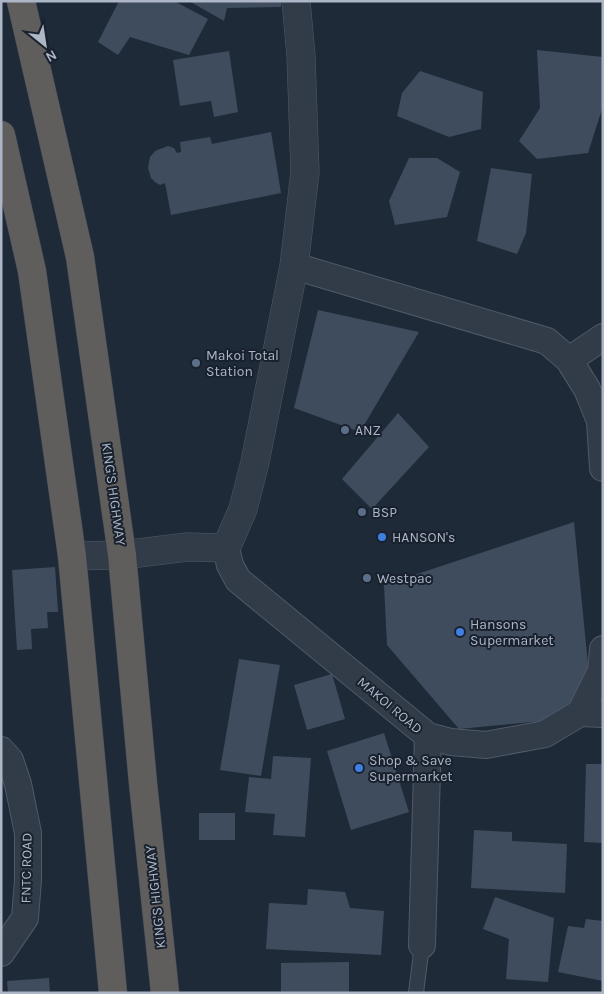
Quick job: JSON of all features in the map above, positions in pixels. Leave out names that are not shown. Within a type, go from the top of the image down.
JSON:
[{"type":"highway","name":"KING'S HIGHWAY","points":[[21,1],[80,257],[122,555],[165,993]]},
{"type":"highway","points":[[1,135],[32,271],[72,556],[113,993]]},
{"type":"street","points":[[72,556],[122,555],[188,547],[226,548],[243,509],[255,462],[294,266],[305,172],[301,56],[296,1]]},
{"type":"street","points":[[294,266],[547,341],[569,360],[587,388],[600,422],[603,468]]},
{"type":"street","points":[[569,360],[603,337]]},
{"type":"street","name":"MAKOI ROAD","points":[[226,548],[230,565],[238,580],[428,736],[451,742],[486,745],[544,734],[591,714]]},
{"type":"street","points":[[591,714],[601,671],[603,649]]},
{"type":"street","points":[[422,945],[428,736]]},
{"type":"street","name":"FNTC ROAD","points":[[1,750],[10,760],[18,784],[28,833],[28,880],[25,918],[1,953]]},
{"type":"lane","points":[[416,993],[422,945]]},
{"type":"building","points":[[119,1],[174,1],[208,19],[189,55],[130,37],[118,55],[98,42]]},
{"type":"building","points":[[189,1],[281,1],[281,7],[227,8],[224,21]]},
{"type":"building","points":[[537,50],[603,57],[603,106],[588,153],[537,159],[519,141],[540,108]]},
{"type":"building","points":[[229,51],[238,112],[214,117],[211,101],[180,106],[173,60]]},
{"type":"building","points":[[420,71],[483,92],[481,129],[449,137],[397,116],[402,93]]},
{"type":"building","points":[[271,132],[281,193],[171,215],[165,183],[160,185],[155,182],[151,178],[148,168],[150,157],[155,151],[168,146],[174,148],[177,153],[181,152],[180,142],[210,137],[212,144]]},
{"type":"building","points":[[409,158],[437,158],[460,172],[447,217],[395,225],[389,201]]},
{"type":"building","points":[[491,168],[532,174],[526,233],[517,254],[477,241]]},
{"type":"building","points":[[318,310],[419,332],[360,432],[294,408]]},
{"type":"building","points":[[398,413],[429,447],[372,509],[342,479]]},
{"type":"building","points":[[574,522],[589,675],[571,701],[553,720],[459,729],[387,645],[384,585]]},
{"type":"building","points":[[55,567],[58,612],[47,612],[48,628],[31,629],[32,649],[17,650],[12,570]]},
{"type":"building","points":[[239,659],[280,665],[261,776],[220,770]]},
{"type":"building","points":[[332,674],[345,719],[307,730],[294,685]]},
{"type":"building","points":[[384,733],[409,812],[351,830],[327,751]]},
{"type":"building","points":[[273,756],[311,758],[305,837],[273,835],[275,814],[245,812],[249,777],[271,779]]},
{"type":"building","points":[[586,764],[603,764],[603,843],[584,842]]},
{"type":"building","points":[[199,813],[235,813],[235,840],[199,840]]},
{"type":"building","points":[[474,830],[512,832],[512,841],[567,844],[565,893],[471,888]]},
{"type":"building","points":[[308,889],[345,892],[350,908],[384,911],[381,955],[266,949],[269,903],[307,905]]},
{"type":"building","points":[[495,897],[554,918],[548,982],[506,979],[509,939],[483,929]]},
{"type":"building","points":[[586,919],[603,921],[603,981],[558,972],[568,926],[584,928]]},
{"type":"building","points":[[349,962],[349,993],[281,993],[281,963]]},
{"type":"building","points":[[49,978],[50,993],[8,993],[7,981]]},
{"type":"place","name":"Makoi Total Station","points":[[196,363]]},
{"type":"place","name":"ANZ","points":[[345,430]]},
{"type":"place","name":"BSP","points":[[362,512]]},
{"type":"place","name":"HANSON's","points":[[382,537]]},
{"type":"place","name":"Westpac","points":[[367,578]]},
{"type":"place","name":"Hansons Supermarket","points":[[460,632]]},
{"type":"place","name":"Shop & Save Supermarket","points":[[359,768]]}]
